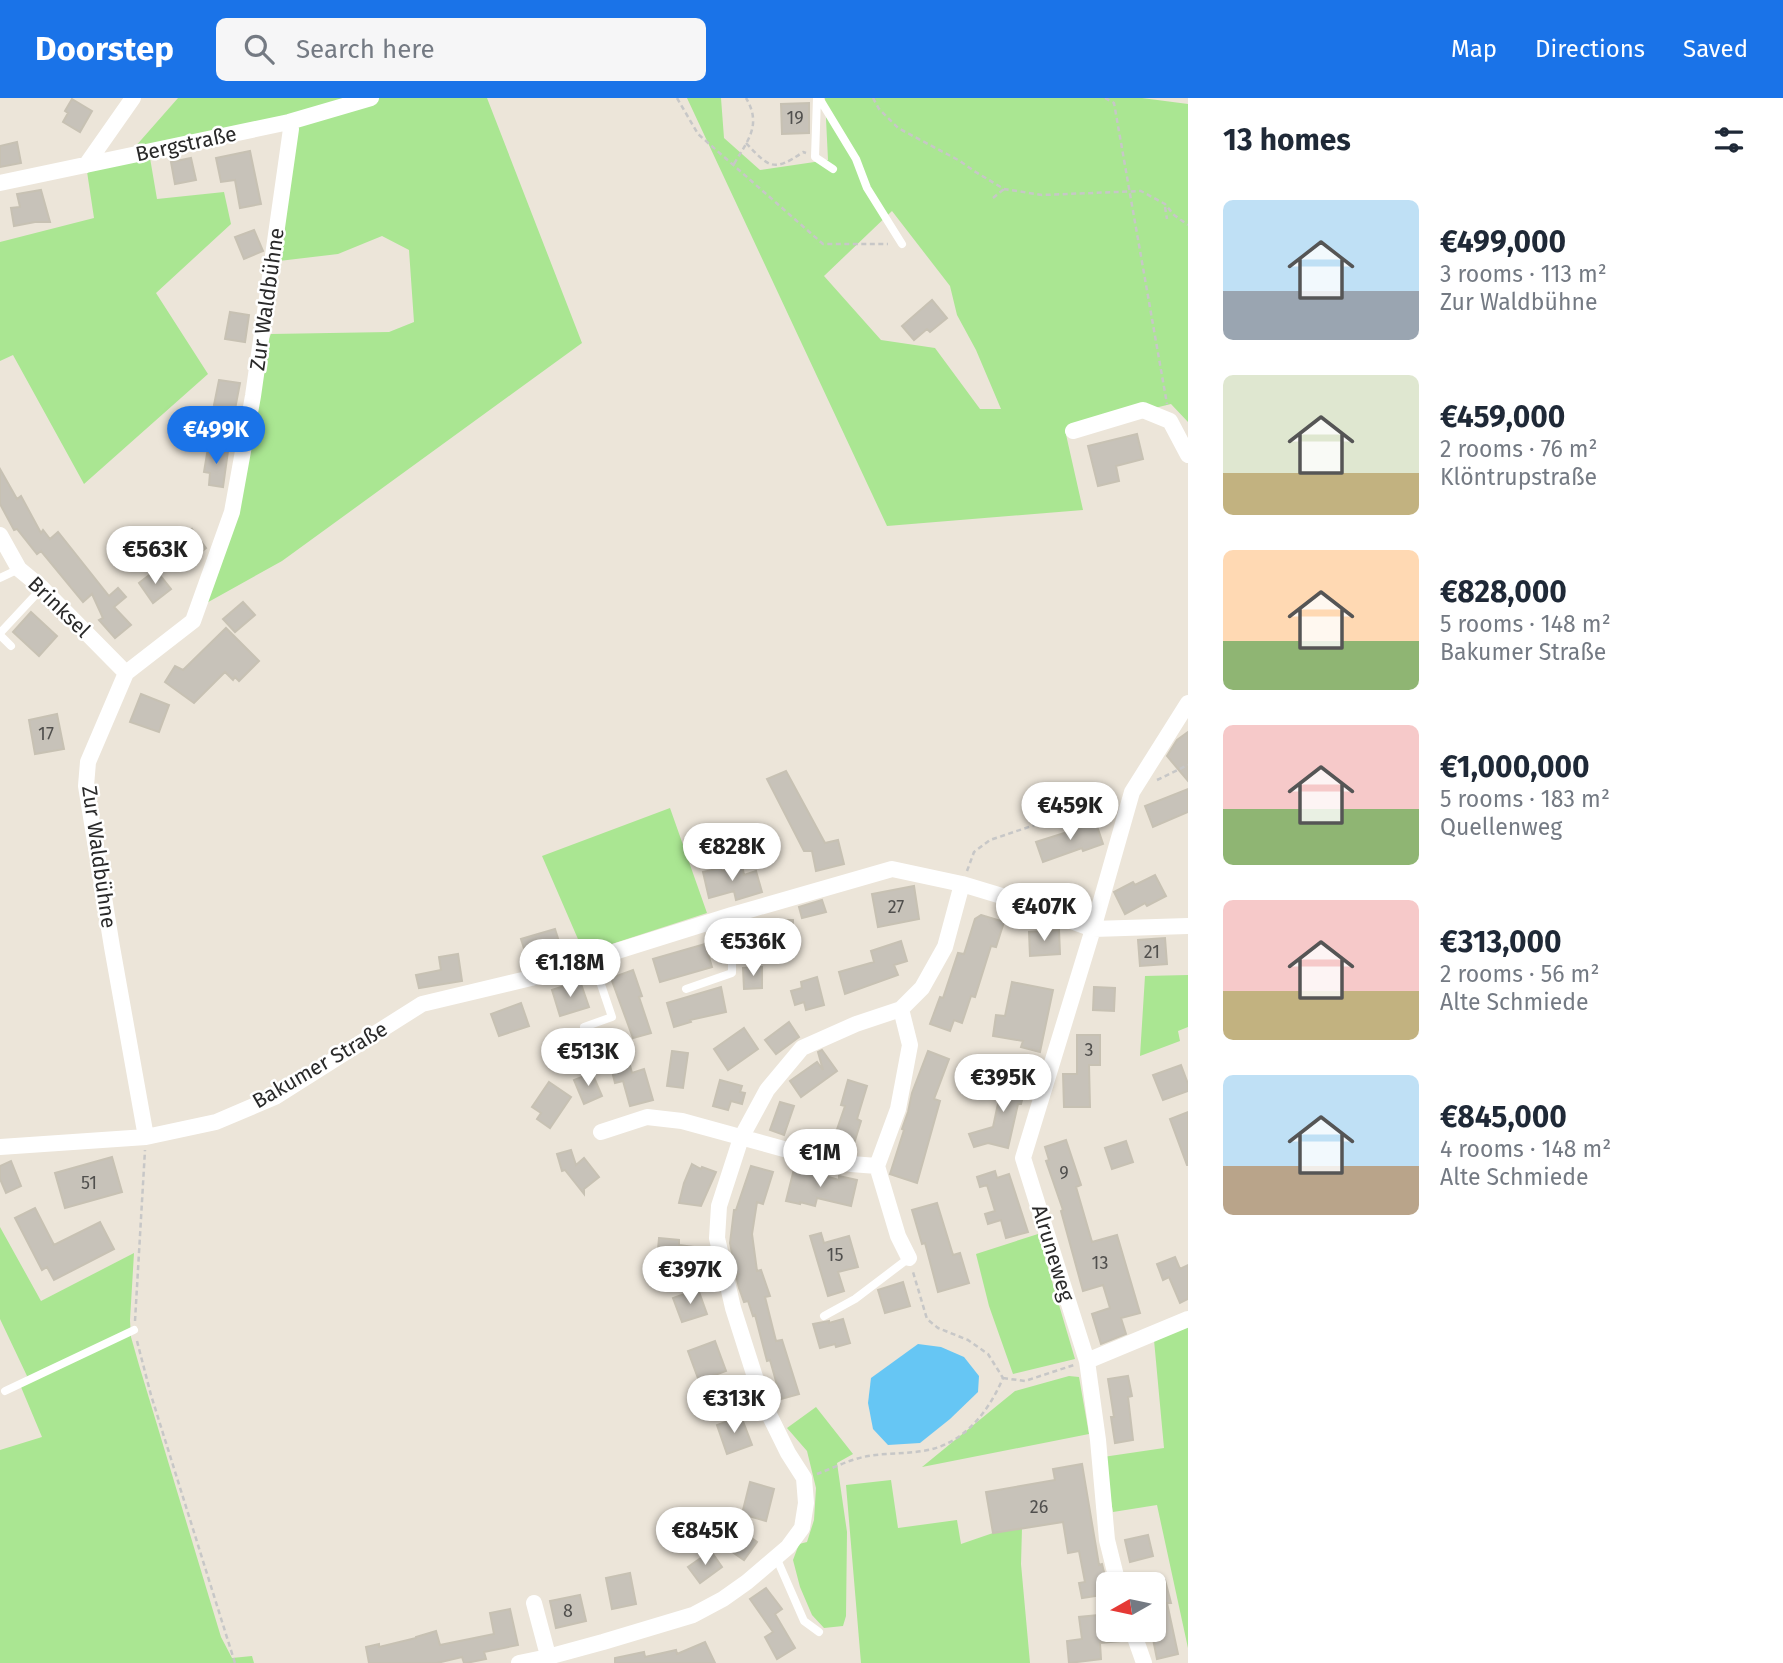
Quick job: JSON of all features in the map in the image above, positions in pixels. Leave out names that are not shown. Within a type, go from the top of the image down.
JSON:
[{"type":"street","points":[[86,165],[133,98]]},
{"type":"street","name":"Bergstraße","points":[[0,183],[289,122],[371,98]]},
{"type":"street","name":"Zur Waldbühne","points":[[146,1137],[86,786],[88,762],[126,673],[193,621],[232,512],[271,274],[289,122]]},
{"type":"street","points":[[1073,431],[1143,410],[1170,421],[1188,455]]},
{"type":"street","name":"Brinksel","points":[[0,535],[19,569],[42,588],[126,673]]},
{"type":"street","name":"Alruneweg","points":[[1115,1572],[1107,1540],[1098,1440],[1087,1361],[1023,1158],[1132,792],[1188,703]]},
{"type":"street","name":"Bakumer Straße","points":[[0,1147],[146,1137],[216,1122],[275,1097],[422,1004],[531,978],[732,915],[892,869],[962,884],[1093,929],[1188,926]]},
{"type":"street","points":[[519,1663],[549,1660],[693,1615],[723,1599],[776,1557],[788,1547],[802,1528],[806,1503],[804,1478],[788,1453],[763,1402],[733,1308],[718,1238],[719,1206],[741,1138],[766,1090],[802,1048],[856,1024],[901,1009],[922,988],[945,947],[962,884]]},
{"type":"street","points":[[901,1009],[911,1045],[898,1109],[877,1166],[898,1236],[909,1258]]},
{"type":"street","points":[[601,1132],[647,1117],[682,1121],[851,1164],[877,1166]]},
{"type":"street","points":[[1087,1361],[1188,1320]]},
{"type":"street","points":[[534,1603],[549,1660]]},
{"type":"street","points":[[1137,1642],[1144,1663]]},
{"type":"lane","points":[[818,98],[815,157],[833,169]]},
{"type":"lane","points":[[818,98],[856,159],[867,188],[902,244]]},
{"type":"lane","points":[[0,578],[19,569]]},
{"type":"lane","points":[[11,646],[0,634],[42,588]]},
{"type":"lane","points":[[685,989],[732,973],[732,915]]},
{"type":"lane","points":[[583,1027],[612,1017],[592,958]]},
{"type":"lane","points":[[824,1316],[855,1299],[909,1258]]},
{"type":"lane","points":[[5,1391],[134,1330]]},
{"type":"lane","points":[[776,1557],[804,1621],[819,1632]]},
{"type":"path","points":[[677,98],[698,134],[823,244],[902,244]]},
{"type":"path","points":[[734,165],[754,128],[752,109],[746,98]]},
{"type":"path","points":[[873,98],[878,109],[898,128],[960,161],[1004,189],[1042,195],[1141,191],[1165,204],[1188,225]]},
{"type":"path","points":[[1105,98],[1114,103],[1170,421]]},
{"type":"path","points":[[746,143],[765,163],[777,165],[803,152],[815,157]]},
{"type":"path","points":[[993,198],[1004,189]]},
{"type":"path","points":[[1165,204],[1167,219]]},
{"type":"path","points":[[1155,781],[1188,765]]},
{"type":"path","points":[[962,884],[974,852],[990,840],[1132,792]]},
{"type":"path","points":[[146,1137],[134,1330],[151,1395],[235,1663]]},
{"type":"path","points":[[909,1258],[927,1319],[938,1328],[968,1340],[988,1354],[1003,1378]]},
{"type":"path","points":[[1003,1378],[1025,1381],[1087,1361]]},
{"type":"path","points":[[804,1478],[867,1456],[925,1451],[952,1442],[978,1420],[996,1394],[1003,1378]]},
{"type":"green space","points":[[178,98],[487,98],[582,343],[282,561],[203,605],[266,345],[271,334],[389,332],[414,322],[409,250],[382,236],[338,254],[279,261],[298,126],[149,152],[157,199],[224,192],[231,224],[156,293],[208,374],[84,484],[13,355],[0,361],[0,242],[94,218],[86,165],[127,156]]},
{"type":"green space","points":[[687,98],[721,98],[724,138],[760,170],[828,160],[825,98],[1142,98],[1188,104],[1188,422],[1171,404],[1065,430],[1083,510],[887,526]],"holes":[[[892,211],[950,286],[957,315],[976,350],[1001,409],[980,409],[935,348],[881,340],[824,276]]]},
{"type":"green space","points":[[670,808],[707,913],[584,953],[542,856]]},
{"type":"green space","points":[[1188,975],[1188,1027],[1178,1031],[1180,1041],[1140,1056],[1145,976]]},
{"type":"green space","points":[[0,1227],[41,1301],[134,1253],[130,1320],[131,1337],[139,1365],[221,1637],[232,1658],[252,1656],[254,1663],[0,1663],[0,1450],[42,1437],[21,1387],[27,1376],[0,1319]]},
{"type":"green space","points":[[1038,1234],[1075,1359],[1013,1374],[989,1306],[976,1254]]},
{"type":"green space","points":[[1188,1326],[1188,1648],[1157,1505],[1113,1512],[1103,1457],[1164,1448],[1154,1340]]},
{"type":"green space","points":[[1069,1376],[1079,1377],[1089,1434],[922,1467],[1015,1391]]},
{"type":"green space","points":[[816,1407],[853,1454],[837,1463],[847,1532],[846,1616],[843,1626],[824,1628],[812,1615],[800,1587],[793,1560],[799,1544],[807,1542],[814,1520],[816,1488],[807,1451],[787,1428]]},
{"type":"green space","points":[[891,1480],[898,1528],[957,1520],[961,1544],[993,1533],[1022,1528],[1021,1564],[1030,1663],[861,1663],[846,1485]]},
{"type":"water","points":[[918,1344],[941,1347],[964,1357],[979,1376],[978,1392],[920,1443],[888,1445],[873,1429],[868,1403],[871,1378]]},
{"type":"building","points":[[72,99],[92,111],[80,132],[63,122],[68,113],[65,111]]},
{"type":"building","points":[[809,103],[809,133],[782,134],[781,104]]},
{"type":"building","points":[[17,142],[21,163],[0,167],[0,146]]},
{"type":"building","points":[[250,151],[261,204],[240,208],[235,180],[221,182],[216,158]]},
{"type":"building","points":[[191,158],[196,180],[175,184],[171,162]]},
{"type":"building","points":[[41,190],[50,222],[14,226],[11,208],[20,207],[17,194]]},
{"type":"building","points":[[254,230],[263,251],[244,259],[235,237]]},
{"type":"building","points":[[932,300],[947,318],[930,332],[927,329],[914,340],[902,326]]},
{"type":"building","points":[[230,312],[249,315],[245,342],[225,339]]},
{"type":"building","points":[[219,380],[240,383],[235,409],[214,405]]},
{"type":"building","points":[[1137,434],[1143,459],[1116,466],[1119,481],[1098,486],[1088,446]]},
{"type":"building","points":[[208,448],[228,451],[223,487],[209,485],[210,473],[204,472]]},
{"type":"building","points":[[0,469],[17,499],[21,496],[41,533],[43,530],[50,539],[58,532],[109,596],[118,588],[126,597],[114,607],[131,625],[115,638],[99,620],[103,618],[92,594],[83,602],[41,551],[37,554],[17,529],[14,530],[0,504]]},
{"type":"building","points":[[192,529],[206,548],[188,562],[174,543]]},
{"type":"building","points":[[156,570],[171,589],[153,603],[139,583]]},
{"type":"building","points":[[243,602],[255,615],[235,632],[223,619]]},
{"type":"building","points":[[31,612],[57,636],[39,656],[13,632]]},
{"type":"building","points":[[226,628],[259,661],[239,681],[235,677],[233,680],[225,672],[194,703],[165,682],[175,666],[183,670]]},
{"type":"building","points":[[141,694],[169,705],[159,732],[130,722]]},
{"type":"building","points":[[57,714],[64,749],[35,754],[29,720]]},
{"type":"building","points":[[1188,732],[1188,781],[1167,756],[1177,740]]},
{"type":"building","points":[[786,771],[825,843],[838,840],[844,864],[816,871],[812,851],[804,851],[767,779]]},
{"type":"building","points":[[1188,789],[1188,812],[1153,827],[1145,806]]},
{"type":"building","points":[[1096,823],[1103,844],[1083,851],[1082,848],[1043,862],[1036,842]]},
{"type":"building","points":[[742,865],[744,875],[756,871],[762,892],[736,900],[734,891],[709,898],[703,872],[721,868],[722,871]]},
{"type":"building","points":[[1155,875],[1166,896],[1125,914],[1114,892]]},
{"type":"building","points":[[914,886],[919,919],[878,927],[872,894]]},
{"type":"building","points":[[822,900],[826,912],[802,918],[799,907]]},
{"type":"building","points":[[981,915],[1004,922],[996,947],[991,946],[975,997],[971,996],[962,1023],[954,1020],[950,1031],[930,1024],[940,997],[943,998],[958,953],[964,954],[975,919]]},
{"type":"building","points":[[764,920],[793,920],[793,935],[764,935]]},
{"type":"building","points":[[555,929],[562,951],[528,961],[521,939]]},
{"type":"building","points":[[1059,930],[1060,954],[1030,956],[1029,932]]},
{"type":"building","points":[[1165,938],[1167,964],[1140,966],[1138,940]]},
{"type":"building","points":[[901,941],[907,961],[894,965],[898,975],[845,994],[839,972],[874,962],[871,951]]},
{"type":"building","points":[[705,944],[712,967],[660,982],[653,959]]},
{"type":"building","points":[[458,954],[462,981],[419,988],[416,975],[441,970],[439,957]]},
{"type":"building","points":[[762,967],[762,988],[744,989],[743,968]]},
{"type":"building","points":[[633,970],[651,1033],[633,1038],[611,978]]},
{"type":"building","points":[[817,977],[824,1005],[806,1010],[804,1002],[795,1005],[791,991],[802,988],[801,982]]},
{"type":"building","points":[[580,981],[589,1007],[560,1016],[552,990]]},
{"type":"building","points":[[1012,982],[1053,990],[1040,1052],[1021,1047],[1023,1041],[993,1036],[996,1015],[1005,1016]]},
{"type":"building","points":[[721,987],[726,1012],[690,1020],[691,1022],[674,1027],[667,1003]]},
{"type":"building","points":[[1094,987],[1115,988],[1114,1011],[1093,1010]]},
{"type":"building","points":[[521,1003],[529,1026],[499,1036],[491,1014]]},
{"type":"building","points":[[789,1022],[799,1037],[776,1054],[765,1040]]},
{"type":"building","points":[[744,1028],[758,1049],[728,1070],[714,1049]]},
{"type":"building","points":[[604,1031],[610,1051],[587,1057],[586,1051],[564,1057],[559,1038],[580,1032],[582,1037]]},
{"type":"building","points":[[1077,1035],[1100,1035],[1100,1065],[1089,1065],[1090,1107],[1064,1107],[1063,1074],[1077,1074]]},
{"type":"building","points":[[822,1050],[837,1071],[801,1097],[790,1081],[817,1062],[823,1070],[818,1052]]},
{"type":"building","points":[[672,1051],[688,1053],[683,1088],[667,1086]]},
{"type":"building","points":[[928,1051],[949,1059],[934,1099],[940,1101],[917,1183],[890,1174],[912,1093]]},
{"type":"building","points":[[628,1058],[632,1073],[644,1069],[653,1100],[630,1106],[623,1081],[615,1083],[610,1063]]},
{"type":"building","points":[[1181,1065],[1188,1091],[1163,1100],[1153,1075]]},
{"type":"building","points":[[592,1073],[602,1096],[584,1104],[574,1080]]},
{"type":"building","points":[[1003,1074],[1027,1080],[1021,1104],[1018,1104],[1008,1148],[988,1143],[974,1147],[969,1134],[993,1127]]},
{"type":"building","points":[[720,1080],[742,1086],[740,1092],[745,1093],[742,1104],[731,1101],[728,1110],[713,1106]]},
{"type":"building","points":[[848,1080],[867,1086],[857,1119],[861,1121],[852,1150],[832,1144],[845,1106],[841,1105]]},
{"type":"building","points":[[549,1082],[571,1097],[550,1128],[537,1119],[541,1113],[532,1107]]},
{"type":"building","points":[[780,1102],[794,1106],[784,1135],[770,1130]]},
{"type":"building","points":[[1188,1112],[1188,1165],[1187,1165],[1170,1119]]},
{"type":"building","points":[[1066,1140],[1081,1185],[1076,1187],[1092,1242],[1117,1235],[1140,1313],[1121,1318],[1126,1334],[1101,1344],[1092,1314],[1110,1308],[1103,1285],[1083,1291],[1061,1211],[1063,1210],[1046,1161],[1049,1160],[1045,1147]]},
{"type":"building","points":[[1126,1141],[1133,1162],[1112,1169],[1105,1148]]},
{"type":"building","points":[[571,1150],[576,1165],[584,1158],[599,1177],[584,1189],[584,1194],[565,1170],[562,1171],[557,1154]]},
{"type":"building","points":[[112,1157],[122,1192],[65,1208],[55,1173]]},
{"type":"building","points":[[11,1161],[21,1186],[6,1193],[0,1179],[0,1166]]},
{"type":"building","points":[[692,1164],[716,1172],[701,1206],[679,1203]]},
{"type":"building","points":[[751,1166],[773,1172],[763,1204],[757,1202],[752,1234],[757,1271],[761,1270],[770,1296],[765,1297],[776,1341],[782,1340],[799,1394],[781,1399],[770,1360],[767,1361],[755,1315],[753,1316],[748,1301],[744,1302],[739,1288],[736,1275],[740,1274],[736,1274],[730,1243],[734,1210]]},
{"type":"building","points":[[794,1169],[839,1180],[839,1176],[857,1180],[851,1206],[817,1198],[815,1206],[786,1201]]},
{"type":"building","points":[[995,1171],[997,1178],[1009,1174],[1028,1232],[1006,1238],[1001,1220],[988,1224],[985,1214],[995,1211],[987,1185],[980,1187],[977,1177]]},
{"type":"building","points":[[937,1203],[953,1255],[960,1253],[969,1283],[938,1292],[925,1243],[922,1244],[912,1210]]},
{"type":"building","points":[[35,1208],[54,1245],[100,1222],[114,1249],[54,1280],[47,1267],[42,1270],[15,1218]]},
{"type":"building","points":[[821,1233],[824,1243],[849,1236],[858,1267],[838,1272],[844,1291],[828,1296],[810,1236]]},
{"type":"building","points":[[659,1238],[679,1240],[679,1245],[695,1247],[693,1270],[675,1269],[676,1263],[657,1261]]},
{"type":"building","points":[[1175,1257],[1180,1269],[1188,1265],[1188,1299],[1180,1303],[1169,1277],[1163,1280],[1157,1264]]},
{"type":"building","points":[[903,1282],[910,1306],[885,1313],[878,1290]]},
{"type":"building","points":[[698,1289],[707,1314],[682,1322],[673,1298]]},
{"type":"building","points":[[843,1319],[850,1343],[820,1348],[813,1324]]},
{"type":"building","points":[[715,1341],[726,1371],[699,1381],[688,1351]]},
{"type":"building","points":[[1128,1376],[1132,1396],[1128,1397],[1133,1440],[1115,1443],[1108,1379]]},
{"type":"building","points":[[741,1416],[752,1445],[727,1454],[717,1425]]},
{"type":"building","points":[[1082,1464],[1099,1565],[1102,1564],[1104,1572],[1096,1572],[1096,1596],[1082,1598],[1079,1583],[1085,1582],[1079,1551],[1068,1553],[1063,1522],[993,1533],[986,1492],[1055,1480],[1053,1469]]},
{"type":"building","points":[[750,1482],[774,1489],[766,1521],[742,1514]]},
{"type":"building","points":[[741,1530],[757,1542],[744,1560],[728,1549]]},
{"type":"building","points":[[1148,1535],[1153,1556],[1130,1562],[1125,1540]]},
{"type":"building","points":[[711,1551],[722,1567],[700,1583],[688,1567]]},
{"type":"building","points":[[630,1573],[636,1604],[612,1609],[606,1578]]},
{"type":"building","points":[[1166,1584],[1171,1603],[1167,1603],[1178,1654],[1157,1659],[1154,1642],[1166,1642]]},
{"type":"building","points":[[766,1588],[782,1609],[775,1614],[795,1648],[777,1659],[765,1637],[773,1632],[750,1599]]},
{"type":"building","points":[[580,1595],[586,1621],[556,1628],[550,1601]]},
{"type":"building","points":[[510,1609],[518,1645],[484,1652],[486,1659],[466,1663],[462,1657],[437,1663],[369,1663],[366,1647],[379,1644],[379,1647],[436,1631],[440,1645],[494,1634],[490,1613]]},
{"type":"building","points":[[1096,1615],[1096,1642],[1110,1642],[1100,1643],[1101,1659],[1069,1663],[1067,1641],[1082,1639],[1079,1617]]},
{"type":"building","points":[[705,1642],[715,1663],[615,1663],[615,1658],[644,1652],[645,1657],[676,1650],[677,1654]]}]
